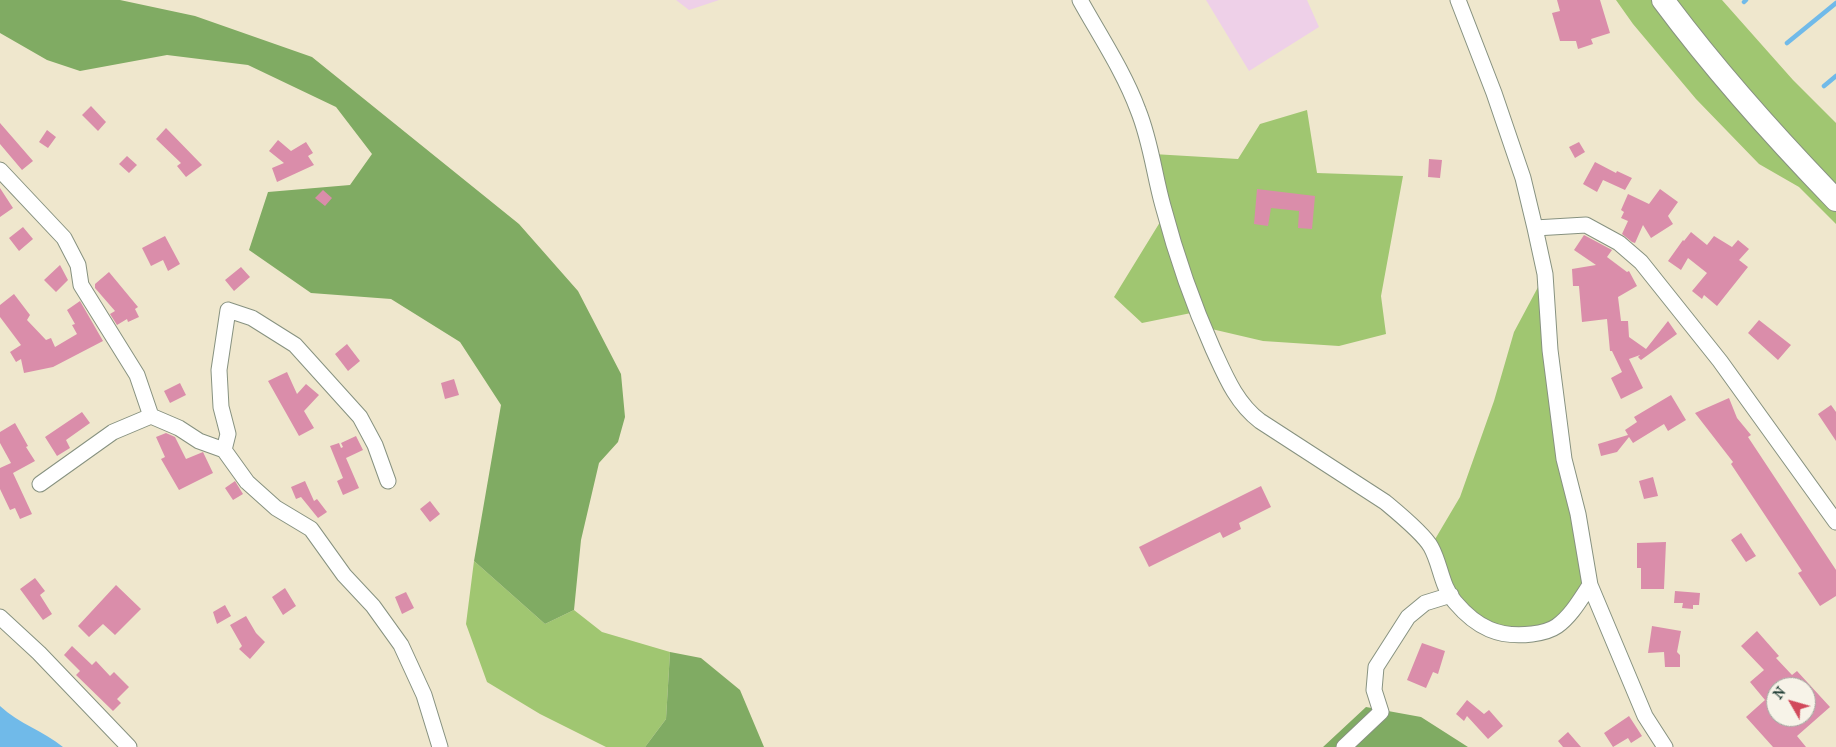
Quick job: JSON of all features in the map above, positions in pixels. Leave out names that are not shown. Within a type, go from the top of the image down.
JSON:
[{"type":"highway","points":[[1663,0],[1689,36],[1805,168],[1836,200]]},
{"type":"street","points":[[1080,0],[1138,110],[1153,154],[1162,203],[1174,245],[1191,295],[1217,358],[1234,393],[1249,413],[1385,502],[1402,517],[1431,546],[1442,581],[1451,595],[1471,618],[1485,628],[1498,634],[1518,636],[1556,628],[1570,614],[1590,585]]},
{"type":"street","points":[[1458,0],[1494,93],[1522,178],[1535,228],[1545,274],[1550,350],[1563,450],[1578,514],[1590,585],[1645,716],[1665,747]]},
{"type":"street","points":[[0,170],[64,238],[78,266],[81,285],[137,374],[151,416]]},
{"type":"street","points":[[1535,228],[1586,225],[1619,243],[1641,262],[1720,361],[1836,522]]},
{"type":"street","points":[[224,450],[228,434],[221,407],[219,370],[228,310],[252,318],[295,345],[360,417],[375,445],[388,481]]},
{"type":"street","points":[[40,484],[113,432],[151,416],[179,428],[199,441],[224,450],[247,482],[276,508],[311,529],[344,575],[373,606],[401,645],[424,695],[440,747]]},
{"type":"street","points":[[1344,747],[1381,712],[1374,690],[1376,667],[1408,617],[1425,603],[1451,595]]},
{"type":"street","points":[[0,617],[45,660],[129,747]]},
{"type":"shaded area","points":[[676,0],[719,0],[689,10]]},
{"type":"shaded area","points":[[1206,0],[1307,0],[1319,27],[1249,71]]},
{"type":"green space","points":[[0,0],[120,0],[195,16],[312,57],[519,224],[578,291],[621,374],[625,417],[618,442],[599,463],[581,540],[574,610],[545,624],[474,561],[501,405],[460,342],[391,299],[311,293],[249,250],[268,192],[350,185],[372,154],[336,107],[248,65],[167,55],[80,71],[47,60],[0,33]]},
{"type":"green space","points":[[1616,0],[1722,0],[1793,80],[1836,123],[1836,224],[1799,187],[1759,164],[1696,99],[1633,24]]},
{"type":"green space","points":[[1307,110],[1317,173],[1403,176],[1381,296],[1386,334],[1339,346],[1263,341],[1203,327],[1196,312],[1142,323],[1114,297],[1165,214],[1153,154],[1238,159],[1260,124]]},
{"type":"green space","points":[[1545,274],[1550,350],[1590,585],[1570,614],[1518,636],[1471,618],[1431,546],[1460,497],[1494,401],[1514,332]]},
{"type":"green space","points":[[474,561],[545,624],[574,610],[602,632],[670,652],[666,719],[645,747],[606,747],[540,714],[487,682],[466,624]]},
{"type":"green space","points":[[670,652],[701,658],[740,690],[764,747],[645,747],[666,719]]},
{"type":"green space","points":[[1366,707],[1421,717],[1468,747],[1323,747]]},
{"type":"water","points":[[0,706],[15,718],[48,736],[63,747],[0,747]]},
{"type":"building","points":[[1557,0],[1600,0],[1610,33],[1591,39],[1593,44],[1578,49],[1576,41],[1560,41],[1552,13],[1560,11]]},
{"type":"building","points":[[91,106],[106,122],[98,131],[82,115]]},
{"type":"building","points":[[0,123],[33,161],[22,170],[0,144]]},
{"type":"building","points":[[166,128],[202,165],[186,177],[177,166],[181,163],[156,139]]},
{"type":"building","points":[[47,130],[56,137],[48,148],[39,142]]},
{"type":"building","points":[[278,140],[291,151],[306,142],[313,153],[308,156],[314,165],[277,182],[272,168],[284,163],[269,151]]},
{"type":"building","points":[[1579,142],[1585,152],[1575,158],[1569,147]]},
{"type":"building","points":[[127,156],[137,165],[129,173],[119,164]]},
{"type":"building","points":[[1429,159],[1442,160],[1440,178],[1428,177]]},
{"type":"building","points":[[1595,162],[1616,173],[1617,171],[1632,178],[1625,190],[1603,180],[1597,192],[1583,184]]},
{"type":"building","points":[[0,188],[13,208],[0,217]]},
{"type":"building","points":[[1257,189],[1315,196],[1312,229],[1298,228],[1299,211],[1271,208],[1268,226],[1254,224]]},
{"type":"building","points":[[1660,189],[1678,202],[1668,216],[1673,224],[1651,238],[1643,225],[1635,243],[1632,242],[1622,234],[1628,221],[1621,218],[1624,212],[1621,210],[1628,194],[1649,204]]},
{"type":"building","points":[[323,190],[332,198],[325,206],[315,198]]},
{"type":"building","points":[[23,227],[33,239],[19,251],[9,238]]},
{"type":"building","points":[[1691,232],[1707,245],[1714,236],[1732,247],[1738,240],[1749,249],[1739,260],[1748,267],[1717,306],[1704,295],[1702,299],[1692,291],[1707,273],[1688,258],[1681,270],[1668,261]]},
{"type":"building","points":[[1584,235],[1612,250],[1607,257],[1627,272],[1629,271],[1637,286],[1618,297],[1621,321],[1628,321],[1629,337],[1646,349],[1668,321],[1677,334],[1641,360],[1638,357],[1640,355],[1629,359],[1643,388],[1621,399],[1611,378],[1622,372],[1612,351],[1610,351],[1607,319],[1582,322],[1579,286],[1573,286],[1572,269],[1596,265],[1574,250]]},
{"type":"building","points":[[165,236],[180,264],[168,271],[163,260],[151,266],[142,248]]},
{"type":"building","points":[[60,265],[68,280],[56,292],[44,280]]},
{"type":"building","points":[[241,267],[250,277],[234,291],[225,280]]},
{"type":"building","points":[[109,272],[138,307],[135,309],[139,317],[128,322],[127,319],[117,325],[110,314],[115,311],[95,288],[95,284]]},
{"type":"building","points":[[14,294],[30,315],[27,320],[46,340],[51,338],[55,347],[77,334],[72,325],[75,324],[67,310],[80,301],[103,341],[53,367],[24,373],[21,359],[16,362],[10,352],[21,345],[0,317],[0,305]]},
{"type":"building","points":[[1759,320],[1791,345],[1778,360],[1748,333]]},
{"type":"building","points":[[347,344],[360,361],[348,371],[335,354]]},
{"type":"building","points":[[287,372],[297,394],[306,384],[319,395],[304,411],[314,428],[299,436],[268,381]]},
{"type":"building","points":[[454,379],[459,395],[445,399],[441,383]]},
{"type":"building","points":[[180,383],[186,395],[170,403],[164,391]]},
{"type":"building","points":[[1671,395],[1686,420],[1668,431],[1664,424],[1633,443],[1629,437],[1617,452],[1601,456],[1598,444],[1628,435],[1625,430],[1637,422],[1634,417]]},
{"type":"building","points":[[1729,398],[1737,418],[1751,435],[1748,437],[1836,570],[1836,596],[1820,606],[1798,573],[1802,571],[1731,464],[1733,462],[1695,413]]},
{"type":"building","points":[[1831,405],[1836,412],[1836,441],[1818,414]]},
{"type":"building","points":[[82,412],[90,423],[66,440],[70,448],[57,456],[45,437]]},
{"type":"building","points":[[15,423],[35,461],[13,473],[32,514],[20,519],[15,508],[10,510],[0,489],[0,468],[11,463],[0,443],[0,432]]},
{"type":"building","points":[[166,433],[175,437],[186,459],[203,452],[213,473],[179,490],[161,459],[165,457],[156,437]]},
{"type":"building","points":[[356,436],[363,450],[346,458],[359,488],[343,495],[337,481],[343,478],[330,446],[339,443],[341,448],[343,447],[341,443]]},
{"type":"building","points":[[1653,477],[1658,496],[1644,499],[1639,481]]},
{"type":"building","points":[[235,481],[243,494],[233,500],[225,488]]},
{"type":"building","points":[[305,481],[314,501],[317,499],[327,512],[318,518],[301,497],[296,499],[291,487]]},
{"type":"building","points":[[1261,486],[1271,507],[1239,523],[1241,529],[1223,538],[1220,532],[1149,567],[1139,547]]},
{"type":"building","points":[[430,501],[440,514],[430,522],[420,509]]},
{"type":"building","points":[[1741,533],[1756,556],[1746,562],[1731,540]]},
{"type":"building","points":[[1666,542],[1664,589],[1641,589],[1641,568],[1637,568],[1637,543]]},
{"type":"building","points":[[35,578],[45,591],[40,595],[52,614],[43,620],[20,589]]},
{"type":"building","points":[[116,585],[141,609],[115,635],[103,624],[89,637],[78,626]]},
{"type":"building","points":[[285,588],[296,606],[283,615],[272,597]]},
{"type":"building","points":[[1675,591],[1700,593],[1699,605],[1693,605],[1693,609],[1682,608],[1683,603],[1674,603]]},
{"type":"building","points":[[406,592],[414,608],[402,614],[395,597]]},
{"type":"building","points":[[225,605],[231,616],[217,624],[213,612]]},
{"type":"building","points":[[246,616],[256,633],[265,642],[250,659],[239,649],[242,646],[230,625]]},
{"type":"building","points":[[1652,626],[1681,631],[1677,652],[1680,655],[1680,667],[1665,667],[1664,652],[1648,653]]},
{"type":"building","points":[[1757,631],[1779,656],[1776,658],[1792,675],[1797,671],[1802,677],[1766,677],[1766,727],[1807,727],[1797,736],[1806,747],[1773,747],[1746,717],[1765,700],[1750,682],[1764,670],[1741,646]]},
{"type":"building","points":[[1422,643],[1445,651],[1438,674],[1433,672],[1426,688],[1407,680]]},
{"type":"building","points":[[72,646],[92,665],[96,661],[110,676],[114,672],[129,687],[117,699],[121,703],[113,711],[76,675],[80,671],[64,655]]},
{"type":"building","points":[[1816,692],[1830,707],[1816,719]]},
{"type":"building","points":[[1467,700],[1484,714],[1489,710],[1503,726],[1488,739],[1467,716],[1464,721],[1456,714]]},
{"type":"building","points":[[1629,716],[1642,736],[1631,743],[1628,738],[1613,747],[1604,733]]},
{"type":"building","points":[[1568,732],[1581,747],[1563,747],[1558,741]]},
{"type":"waterway","points":[[1787,43],[1836,3]]},
{"type":"waterway","points":[[1824,86],[1836,76]]}]
